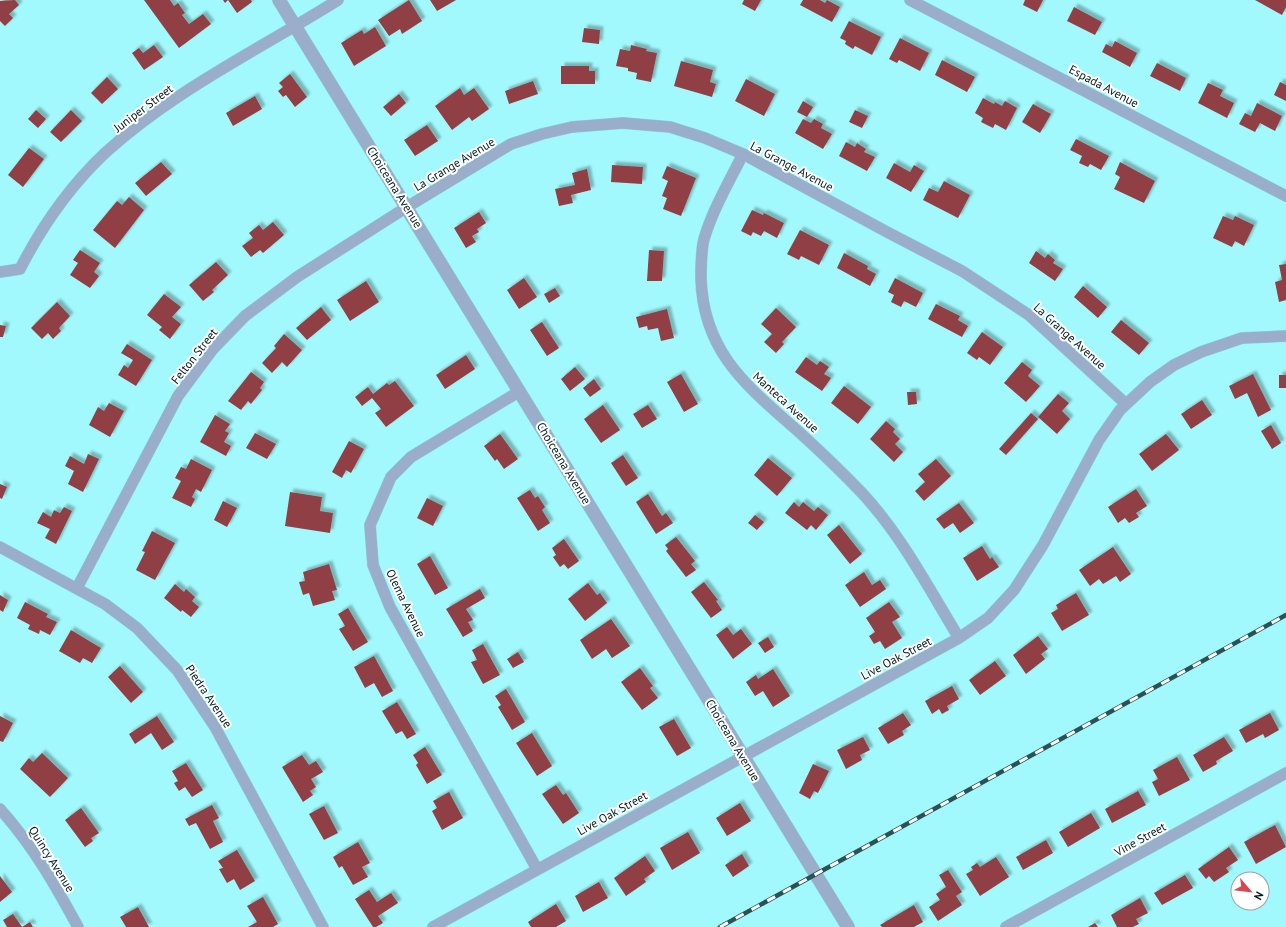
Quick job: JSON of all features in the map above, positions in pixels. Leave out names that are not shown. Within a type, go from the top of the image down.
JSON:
[{"type":"street","name":"Choiceana Avenue","points":[[279,0],[848,927]]},
{"type":"street","name":"Juniper Street","points":[[0,272],[20,269],[36,237],[64,198],[105,153],[198,84],[338,0]]},
{"type":"street","name":"Espada Avenue","points":[[910,0],[1286,196]]},
{"type":"street","name":"La Grange Avenue","points":[[407,207],[511,144],[542,134],[572,127],[623,123],[670,127],[705,138],[743,154],[962,271],[1029,315],[1126,404]]},
{"type":"street","name":"Manteca Avenue","points":[[743,154],[712,218],[704,241],[702,289],[705,310],[718,346],[735,373],[815,446],[863,494],[896,535],[959,638]]},
{"type":"street","name":"Felton Street","points":[[77,588],[178,396],[213,349],[245,316],[297,277],[407,207]]},
{"type":"street","name":"Live Oak Street","points":[[433,927],[959,638],[988,618],[1014,590],[1043,545],[1099,440],[1126,404],[1156,377],[1174,365],[1201,352],[1242,338],[1286,336]]},
{"type":"street","name":"Olema Avenue","points":[[520,391],[411,457],[390,477],[370,525],[373,565],[390,607],[537,869]]},
{"type":"street","name":"Piedra Avenue","points":[[0,547],[105,604],[137,628],[176,670],[215,727],[323,927]]},
{"type":"street","name":"Vine Street","points":[[1006,927],[1286,773]]},
{"type":"street","name":"Quincy Avenue","points":[[0,809],[21,832],[50,875],[78,927]]},
{"type":"building","points":[[15,0],[19,5],[9,14],[13,18],[5,26],[0,21],[0,1]]},
{"type":"building","points":[[144,0],[170,0],[174,6],[178,3],[185,13],[182,15],[189,24],[203,14],[211,24],[179,48]]},
{"type":"building","points":[[228,0],[251,0],[252,2],[237,13]]},
{"type":"building","points":[[409,0],[422,21],[402,34],[400,29],[389,36],[378,20]]},
{"type":"building","points":[[430,0],[456,0],[437,11]]},
{"type":"building","points":[[744,0],[761,0],[755,11],[742,4]]},
{"type":"building","points":[[803,0],[820,0],[825,3],[827,0],[840,7],[832,22],[800,5]]},
{"type":"building","points":[[1025,0],[1043,0],[1037,12],[1023,5]]},
{"type":"building","points":[[1255,0],[1286,0],[1286,7],[1282,15]]},
{"type":"building","points":[[1074,7],[1102,22],[1095,35],[1067,21]]},
{"type":"building","points":[[849,21],[881,37],[872,55],[855,46],[853,49],[845,44],[846,41],[840,38]]},
{"type":"building","points":[[375,27],[386,46],[354,66],[341,43],[362,30],[364,34]]},
{"type":"building","points":[[584,28],[600,30],[599,44],[582,42]]},
{"type":"building","points":[[900,38],[929,53],[920,71],[899,60],[897,63],[889,59]]},
{"type":"building","points":[[1115,41],[1137,53],[1130,67],[1102,52],[1106,44],[1112,47]]},
{"type":"building","points":[[154,45],[163,57],[144,70],[132,53],[139,48],[143,53]]},
{"type":"building","points":[[631,45],[647,49],[646,51],[657,53],[651,82],[636,79],[637,73],[628,71],[628,68],[616,66],[620,49],[630,51]]},
{"type":"building","points":[[942,60],[975,77],[967,92],[935,75]]},
{"type":"building","points":[[681,61],[713,70],[710,82],[716,84],[712,97],[674,86]]},
{"type":"building","points":[[1157,63],[1186,78],[1180,91],[1150,76]]},
{"type":"building","points":[[561,66],[589,66],[589,71],[595,71],[595,84],[561,84]]},
{"type":"building","points":[[290,74],[307,97],[295,107],[286,95],[283,97],[278,91],[283,87],[279,83]]},
{"type":"building","points":[[107,77],[118,89],[102,104],[91,93]]},
{"type":"building","points":[[746,79],[775,94],[764,116],[735,101]]},
{"type":"building","points":[[533,81],[538,94],[509,104],[505,91]]},
{"type":"building","points":[[1280,82],[1286,85],[1286,101],[1274,95]]},
{"type":"building","points":[[1208,83],[1223,90],[1220,96],[1234,103],[1227,118],[1198,103]]},
{"type":"building","points":[[460,88],[464,95],[474,88],[489,109],[472,121],[469,117],[452,130],[435,106]]},
{"type":"building","points":[[399,94],[406,103],[391,116],[383,107]]},
{"type":"building","points":[[255,96],[262,109],[233,126],[226,113]]},
{"type":"building","points":[[983,98],[994,104],[995,102],[1002,106],[1005,101],[1017,108],[1006,130],[995,124],[993,128],[981,122],[983,118],[975,113]]},
{"type":"building","points":[[803,101],[813,107],[807,117],[797,112]]},
{"type":"building","points":[[1257,103],[1282,116],[1275,131],[1260,123],[1255,132],[1239,124],[1245,113],[1251,116]]},
{"type":"building","points":[[1033,104],[1051,114],[1040,133],[1022,122]]},
{"type":"building","points":[[36,110],[46,119],[38,128],[28,119]]},
{"type":"building","points":[[71,110],[82,121],[61,142],[50,132]]},
{"type":"building","points":[[855,110],[868,116],[862,128],[849,122]]},
{"type":"building","points":[[803,119],[811,123],[814,119],[823,124],[821,128],[832,134],[823,149],[795,133]]},
{"type":"building","points":[[427,125],[438,141],[415,156],[404,140]]},
{"type":"building","points":[[1076,139],[1109,156],[1101,170],[1090,164],[1088,167],[1079,163],[1082,156],[1070,150]]},
{"type":"building","points":[[846,142],[855,147],[857,143],[866,149],[864,152],[875,157],[867,171],[839,156]]},
{"type":"building","points":[[29,148],[44,159],[23,187],[8,175]]},
{"type":"building","points":[[161,162],[172,174],[146,196],[135,183]]},
{"type":"building","points":[[1120,162],[1155,181],[1144,203],[1114,189],[1120,177],[1115,174]]},
{"type":"building","points":[[894,163],[910,172],[914,165],[924,171],[911,192],[886,178]]},
{"type":"building","points":[[612,165],[643,167],[642,184],[611,182]]},
{"type":"building","points":[[667,166],[696,178],[681,216],[663,209],[667,198],[662,196],[668,181],[662,178]]},
{"type":"building","points":[[587,169],[591,190],[571,195],[573,203],[559,206],[555,189],[575,185],[572,173]]},
{"type":"building","points":[[944,181],[970,195],[958,218],[923,200],[929,188],[938,192]]},
{"type":"building","points":[[129,197],[144,210],[115,248],[93,230],[117,201],[122,205]]},
{"type":"building","points":[[752,210],[763,215],[764,213],[784,223],[777,238],[764,231],[761,236],[753,232],[751,236],[741,231]]},
{"type":"building","points":[[479,212],[486,223],[477,229],[479,232],[472,236],[476,242],[466,248],[454,228]]},
{"type":"building","points":[[1223,216],[1233,220],[1235,216],[1254,225],[1244,246],[1235,241],[1232,247],[1213,238]]},
{"type":"building","points":[[273,222],[284,235],[263,253],[260,250],[251,257],[242,246],[253,238],[249,233],[259,225],[263,230]]},
{"type":"building","points":[[800,230],[829,245],[819,265],[801,256],[799,260],[787,254]]},
{"type":"building","points":[[80,250],[100,263],[94,272],[99,276],[90,288],[70,275],[78,263],[73,260]]},
{"type":"building","points":[[649,250],[664,251],[662,281],[647,281]]},
{"type":"building","points":[[1036,251],[1045,258],[1048,254],[1055,260],[1053,263],[1063,269],[1055,281],[1029,263]]},
{"type":"building","points":[[844,253],[868,266],[867,269],[876,274],[870,286],[837,268]]},
{"type":"building","points":[[216,262],[228,275],[212,290],[214,292],[203,301],[189,285]]},
{"type":"building","points":[[1286,264],[1286,300],[1279,302],[1275,282],[1282,280],[1279,265]]},
{"type":"building","points":[[524,278],[537,297],[519,309],[507,290]]},
{"type":"building","points":[[895,278],[923,293],[916,307],[904,301],[901,307],[891,302],[894,295],[888,292]]},
{"type":"building","points":[[366,281],[379,302],[350,321],[337,300]]},
{"type":"building","points":[[1083,286],[1107,307],[1098,318],[1074,297]]},
{"type":"building","points":[[555,288],[560,296],[549,303],[544,294]]},
{"type":"building","points":[[164,294],[181,307],[172,317],[181,324],[170,339],[159,330],[162,327],[147,315]]},
{"type":"building","points":[[57,302],[70,316],[59,328],[61,331],[53,339],[48,333],[42,339],[31,328]]},
{"type":"building","points":[[936,304],[960,316],[958,320],[968,326],[962,337],[928,319]]},
{"type":"building","points":[[321,307],[331,320],[307,340],[296,328]]},
{"type":"building","points":[[776,308],[796,327],[782,342],[784,344],[776,353],[764,342],[772,334],[761,324]]},
{"type":"building","points":[[667,309],[674,338],[661,341],[658,328],[648,330],[647,326],[639,328],[636,317]]},
{"type":"building","points":[[1121,320],[1149,343],[1139,355],[1111,332]]},
{"type":"building","points":[[542,322],[559,348],[547,356],[530,330]]},
{"type":"building","points":[[0,325],[6,326],[3,337],[0,337]]},
{"type":"building","points":[[982,332],[1003,347],[990,365],[979,357],[977,360],[967,353]]},
{"type":"building","points":[[284,334],[302,350],[287,367],[282,362],[272,373],[262,363],[276,348],[274,346]]},
{"type":"building","points":[[127,344],[152,360],[136,386],[118,375],[124,365],[128,368],[133,360],[121,353]]},
{"type":"building","points":[[466,355],[475,369],[445,389],[436,375]]},
{"type":"building","points":[[806,357],[817,365],[820,361],[829,367],[824,374],[831,378],[822,391],[795,372]]},
{"type":"building","points":[[1022,362],[1032,370],[1028,376],[1040,386],[1026,402],[1004,383]]},
{"type":"building","points":[[575,367],[585,379],[570,391],[561,379]]},
{"type":"building","points":[[251,372],[264,382],[260,388],[262,390],[251,404],[248,401],[241,410],[228,401]]},
{"type":"building","points":[[681,374],[698,404],[684,412],[667,382]]},
{"type":"building","points":[[1253,374],[1271,410],[1258,417],[1247,393],[1235,399],[1229,386]]},
{"type":"building","points":[[1279,375],[1286,375],[1286,388],[1279,388]]},
{"type":"building","points":[[594,379],[601,389],[590,397],[583,388]]},
{"type":"building","points":[[395,381],[414,406],[386,427],[375,413],[381,409],[372,398],[362,406],[355,397],[368,387],[373,394],[387,383],[389,385]]},
{"type":"building","points":[[844,386],[871,407],[858,424],[831,403]]},
{"type":"building","points":[[907,392],[916,392],[917,404],[908,405]]},
{"type":"building","points":[[1058,394],[1069,403],[1062,411],[1070,419],[1057,434],[1038,417]]},
{"type":"building","points":[[1202,400],[1212,415],[1191,429],[1181,414]]},
{"type":"building","points":[[109,403],[124,411],[110,437],[89,425],[98,407],[104,411]]},
{"type":"building","points":[[603,405],[620,430],[601,443],[584,419]]},
{"type":"building","points":[[648,405],[657,419],[642,428],[633,414]]},
{"type":"building","points":[[1031,413],[1038,419],[1006,455],[999,449]]},
{"type":"building","points":[[215,415],[230,424],[225,431],[229,433],[224,442],[231,446],[226,456],[200,442]]},
{"type":"building","points":[[886,421],[895,429],[893,432],[900,439],[895,444],[903,452],[894,462],[870,439]]},
{"type":"building","points":[[1271,425],[1281,443],[1272,449],[1261,431]]},
{"type":"building","points":[[255,433],[276,444],[267,459],[246,448]]},
{"type":"building","points":[[500,434],[518,459],[504,469],[497,459],[495,461],[484,446]]},
{"type":"building","points":[[1166,434],[1179,450],[1152,471],[1139,454]]},
{"type":"building","points":[[349,441],[364,449],[351,473],[346,470],[342,478],[332,472]]},
{"type":"building","points":[[88,454],[99,459],[83,492],[68,484],[74,471],[65,466],[70,456],[84,464]]},
{"type":"building","points":[[623,455],[638,478],[626,486],[611,463]]},
{"type":"building","points":[[768,458],[792,478],[777,496],[754,475]]},
{"type":"building","points":[[191,459],[212,470],[201,492],[196,489],[192,497],[195,499],[191,507],[172,498],[181,481],[175,478],[181,467],[186,469]]},
{"type":"building","points":[[936,459],[951,476],[924,501],[915,491],[925,482],[918,474]]},
{"type":"building","points":[[0,484],[7,487],[2,499],[0,498]]},
{"type":"building","points":[[1136,489],[1147,506],[1136,513],[1139,517],[1129,523],[1125,518],[1118,523],[1108,507]]},
{"type":"building","points":[[530,490],[535,498],[538,496],[545,507],[542,510],[550,523],[538,531],[517,498]]},
{"type":"building","points":[[290,492],[322,497],[320,511],[333,513],[330,533],[285,526]]},
{"type":"building","points":[[648,494],[662,516],[666,513],[673,523],[656,534],[636,502]]},
{"type":"building","points":[[427,498],[443,506],[433,526],[417,518]]},
{"type":"building","points":[[223,501],[237,508],[227,527],[214,520]]},
{"type":"building","points":[[794,502],[799,507],[803,502],[814,511],[818,507],[828,515],[816,530],[811,525],[807,530],[785,513]]},
{"type":"building","points":[[959,503],[974,523],[960,533],[953,523],[944,529],[936,519]]},
{"type":"building","points":[[64,507],[72,511],[56,544],[45,538],[50,529],[37,523],[43,512],[51,517],[54,510],[60,513]]},
{"type":"building","points":[[755,515],[764,522],[757,530],[748,523]]},
{"type":"building","points":[[839,525],[862,554],[850,564],[827,535]]},
{"type":"building","points":[[152,531],[175,543],[155,580],[136,570],[145,552],[142,551]]},
{"type":"building","points":[[676,537],[695,561],[691,564],[696,570],[686,577],[666,551],[668,549],[665,545]]},
{"type":"building","points":[[564,539],[579,561],[568,569],[564,564],[560,567],[553,557],[556,555],[552,548]]},
{"type":"building","points":[[982,546],[990,559],[992,557],[999,567],[977,581],[963,558]]},
{"type":"building","points":[[1113,547],[1131,574],[1120,582],[1116,576],[1103,584],[1099,579],[1090,586],[1079,570]]},
{"type":"building","points":[[430,556],[448,588],[435,595],[417,564]]},
{"type":"building","points":[[329,564],[337,590],[332,591],[335,600],[313,606],[309,593],[303,595],[299,582],[305,581],[303,572]]},
{"type":"building","points":[[864,572],[872,585],[880,580],[886,589],[860,607],[845,585]]},
{"type":"building","points":[[704,582],[718,600],[716,601],[722,610],[711,618],[691,592]]},
{"type":"building","points":[[588,583],[597,595],[600,593],[607,603],[585,621],[568,599]]},
{"type":"building","points":[[175,584],[184,592],[186,589],[195,597],[192,601],[199,607],[191,617],[182,610],[181,612],[164,598]]},
{"type":"building","points":[[480,589],[485,598],[466,609],[473,620],[468,622],[473,631],[463,637],[446,609]]},
{"type":"building","points":[[1076,593],[1089,615],[1062,631],[1051,613],[1058,609],[1056,605]]},
{"type":"building","points":[[0,595],[8,600],[3,612],[0,610]]},
{"type":"building","points":[[25,602],[48,614],[46,617],[57,622],[50,635],[40,630],[39,634],[28,629],[30,625],[17,618]]},
{"type":"building","points":[[889,602],[900,617],[892,622],[902,638],[885,649],[880,641],[874,644],[869,636],[875,632],[866,618]]},
{"type":"building","points":[[348,608],[368,642],[353,651],[339,629],[345,626],[338,614]]},
{"type":"building","points":[[611,619],[630,646],[612,658],[606,649],[592,659],[580,640]]},
{"type":"building","points":[[727,627],[733,635],[741,629],[752,644],[733,659],[716,635]]},
{"type":"building","points":[[71,630],[101,648],[92,663],[83,658],[80,663],[59,651]]},
{"type":"building","points":[[1038,636],[1048,649],[1041,654],[1045,659],[1026,674],[1013,655]]},
{"type":"building","points":[[768,637],[774,647],[765,653],[758,643]]},
{"type":"building","points":[[483,644],[500,675],[483,684],[471,662],[477,660],[472,650]]},
{"type":"building","points":[[518,652],[524,662],[513,668],[507,659]]},
{"type":"building","points":[[374,656],[393,691],[382,697],[374,683],[365,688],[354,667]]},
{"type":"building","points":[[995,661],[1006,676],[980,695],[969,680]]},
{"type":"building","points":[[120,666],[143,692],[131,703],[108,677]]},
{"type":"building","points":[[640,668],[653,686],[650,688],[658,698],[642,710],[621,682]]},
{"type":"building","points":[[773,669],[790,696],[773,707],[763,691],[755,696],[746,682],[756,675],[758,679]]},
{"type":"building","points":[[952,686],[959,699],[947,706],[949,710],[942,714],[939,709],[932,714],[925,701]]},
{"type":"building","points":[[506,689],[525,722],[512,730],[498,707],[501,705],[495,696]]},
{"type":"building","points":[[397,702],[416,734],[407,739],[402,731],[396,734],[382,711]]},
{"type":"building","points":[[903,713],[911,725],[902,731],[904,735],[888,744],[878,728]]},
{"type":"building","points":[[1270,713],[1279,730],[1265,738],[1263,734],[1246,743],[1239,730]]},
{"type":"building","points":[[0,716],[13,723],[3,742],[0,741]]},
{"type":"building","points":[[157,716],[174,742],[162,750],[151,733],[135,744],[129,734]]},
{"type":"building","points":[[674,719],[691,748],[677,756],[659,727]]},
{"type":"building","points":[[532,733],[552,766],[537,776],[516,743]]},
{"type":"building","points":[[863,737],[870,750],[860,755],[862,760],[846,769],[837,750]]},
{"type":"building","points":[[1224,737],[1233,751],[1216,761],[1217,764],[1203,772],[1193,755]]},
{"type":"building","points":[[425,747],[442,775],[427,784],[416,765],[418,763],[413,755]]},
{"type":"building","points":[[42,753],[68,778],[50,797],[20,769],[29,758],[33,762]]},
{"type":"building","points":[[302,755],[309,765],[316,761],[323,772],[311,779],[316,787],[310,791],[313,795],[303,802],[282,767]]},
{"type":"building","points":[[1177,757],[1190,780],[1159,796],[1152,782],[1158,779],[1153,770]]},
{"type":"building","points":[[186,763],[203,790],[192,797],[185,787],[179,791],[174,783],[178,781],[172,771]]},
{"type":"building","points":[[813,764],[829,771],[818,793],[814,791],[810,799],[799,793]]},
{"type":"building","points":[[556,785],[563,795],[566,793],[579,813],[563,824],[542,794]]},
{"type":"building","points":[[1138,791],[1146,805],[1112,823],[1105,809]]},
{"type":"building","points":[[449,792],[463,818],[442,830],[432,811],[437,808],[433,801]]},
{"type":"building","points":[[740,803],[751,821],[727,836],[716,818]]},
{"type":"building","points":[[212,805],[219,818],[213,821],[223,842],[210,849],[196,823],[189,826],[185,819]]},
{"type":"building","points":[[324,806],[338,833],[324,840],[309,814]]},
{"type":"building","points":[[81,808],[99,833],[91,838],[93,841],[85,847],[65,820]]},
{"type":"building","points":[[1091,813],[1100,828],[1068,847],[1059,832]]},
{"type":"building","points":[[1275,825],[1286,847],[1256,864],[1244,842]]},
{"type":"building","points":[[688,832],[700,853],[672,870],[660,848]]},
{"type":"building","points":[[1046,840],[1053,853],[1023,870],[1016,857]]},
{"type":"building","points":[[358,842],[370,863],[362,867],[368,877],[353,885],[342,866],[339,868],[333,857]]},
{"type":"building","points":[[1229,847],[1238,860],[1226,868],[1229,872],[1214,882],[1209,876],[1206,879],[1198,869]]},
{"type":"building","points":[[237,850],[255,881],[240,890],[234,879],[227,883],[219,869],[223,868],[218,861]]},
{"type":"building","points":[[742,854],[749,866],[733,877],[725,865]]},
{"type":"building","points":[[645,856],[655,871],[644,879],[646,882],[626,896],[614,878]]},
{"type":"building","points":[[996,857],[1009,877],[980,896],[966,874],[973,870],[971,867],[977,863],[980,867]]},
{"type":"building","points":[[948,870],[962,892],[956,896],[962,905],[938,921],[929,907],[940,900],[936,894],[946,887],[939,875]]},
{"type":"building","points":[[1185,875],[1193,888],[1162,905],[1154,893]]},
{"type":"building","points":[[0,876],[12,892],[0,902]]},
{"type":"building","points":[[599,882],[608,898],[583,912],[575,896]]},
{"type":"building","points":[[369,890],[377,902],[391,893],[398,903],[378,916],[383,923],[376,927],[373,927],[355,899]]},
{"type":"building","points":[[263,897],[278,924],[273,927],[248,927],[257,922],[247,906]]},
{"type":"building","points":[[1140,898],[1148,913],[1136,919],[1139,924],[1133,927],[1117,927],[1111,915]]},
{"type":"building","points":[[556,904],[566,921],[556,927],[531,927],[528,922]]},
{"type":"building","points":[[914,905],[923,922],[914,927],[882,927],[880,925]]},
{"type":"building","points":[[138,907],[149,927],[126,927],[120,917]]},
{"type":"building","points":[[13,914],[22,927],[7,927],[3,920]]},
{"type":"building","points":[[30,922],[33,927],[22,927]]},
{"type":"building","points":[[1095,923],[1098,927],[1088,927]]},
{"type":"railway","points":[[720,927],[1286,615]]}]
